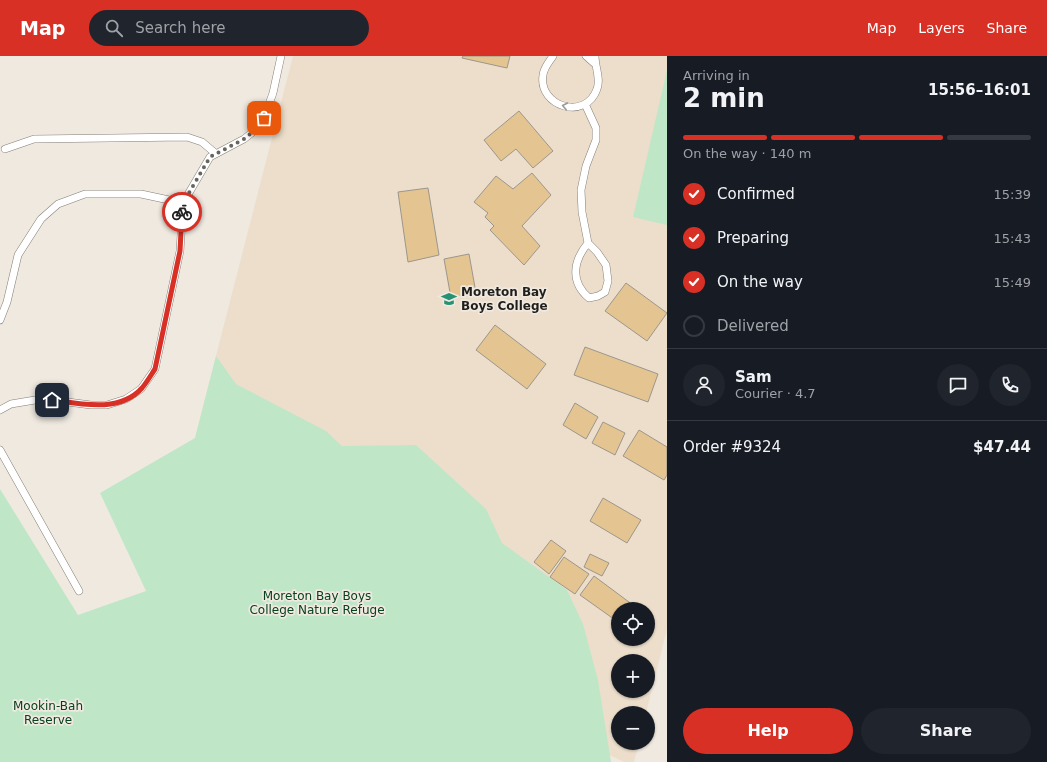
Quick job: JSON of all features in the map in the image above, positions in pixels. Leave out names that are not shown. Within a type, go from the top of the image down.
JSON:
[{"type":"lane","points":[[0,410],[11,404],[35,400],[107,405],[126,399],[142,389],[155,369],[180,251],[183,203],[206,163],[214,153],[244,139],[254,131],[264,118],[273,93],[281,56]]},
{"type":"lane","points":[[554,56],[546,65],[543,74],[543,84],[546,93],[551,100],[559,105],[572,108],[585,104],[592,98],[597,90],[599,82],[595,64],[595,56]]},
{"type":"lane","points":[[586,56],[595,64]]},
{"type":"lane","points":[[585,104],[596,128],[596,140],[586,166],[581,190],[582,212],[588,243],[597,252],[606,265],[608,281],[605,292],[598,296],[589,298],[580,291],[576,277],[576,262],[588,243]]},
{"type":"lane","points":[[5,149],[34,139],[186,137],[195,138],[202,142],[214,153]]},
{"type":"lane","points":[[0,320],[7,302],[18,255],[41,219],[58,204],[85,194],[140,194],[183,203]]},
{"type":"lane","points":[[0,450],[79,591]]},
{"type":"shaded area","name":"Moreton Bay Boys College","points":[[293,56],[667,56],[667,629],[655,677],[655,654],[611,654],[611,698],[650,698],[648,706],[611,706],[611,750],[637,750],[634,762],[624,762],[168,543]]},
{"type":"green space","points":[[667,70],[667,225],[633,217]]},
{"type":"green space","name":"Moreton Bay Boys College Nature Refuge","points":[[216,356],[236,384],[326,431],[342,446],[416,445],[486,509],[502,543],[567,590],[583,624],[598,680],[611,762],[0,762],[0,489],[78,615],[146,591],[100,493],[195,438]]},
{"type":"building","points":[[463,56],[510,56],[507,68],[462,58]]},
{"type":"building","points":[[519,111],[553,151],[533,168],[516,149],[501,161],[484,140]]},
{"type":"building","points":[[532,173],[551,195],[522,226],[540,246],[524,265],[490,230],[494,226],[485,217],[488,213],[474,202],[496,176],[513,189]]},
{"type":"building","points":[[428,188],[439,255],[408,262],[398,192]]},
{"type":"building","points":[[469,254],[476,293],[451,298],[444,259]]},
{"type":"building","points":[[626,283],[667,313],[647,341],[605,311]]},
{"type":"building","points":[[495,325],[546,364],[527,389],[476,350]]},
{"type":"building","points":[[585,347],[658,374],[648,402],[574,375]]},
{"type":"building","points":[[575,403],[598,417],[586,439],[563,425]]},
{"type":"building","points":[[603,422],[625,433],[615,455],[592,443]]},
{"type":"building","points":[[639,430],[667,447],[667,475],[664,480],[623,456]]},
{"type":"building","points":[[603,498],[641,520],[627,543],[590,521]]},
{"type":"building","points":[[551,540],[566,551],[549,574],[534,562]]},
{"type":"building","points":[[590,554],[609,563],[602,576],[584,567]]},
{"type":"building","points":[[564,557],[589,574],[575,594],[550,577]]},
{"type":"building","points":[[594,576],[629,602],[611,602],[611,617],[580,595]]},
{"type":"way so far","points":[[182,212],[183,203],[197,176],[210,157],[214,153],[244,139],[254,131],[264,118]]},
{"type":"place","name":"Moreton Bay Boys College","points":[[449,299]]},
{"type":"route","points":[[52,400],[91,405],[107,405],[126,399],[142,389],[155,369],[180,251],[182,212]]},
{"type":"park label","name":"Mookin-Bah Reserve","points":[[48,713]]}]
